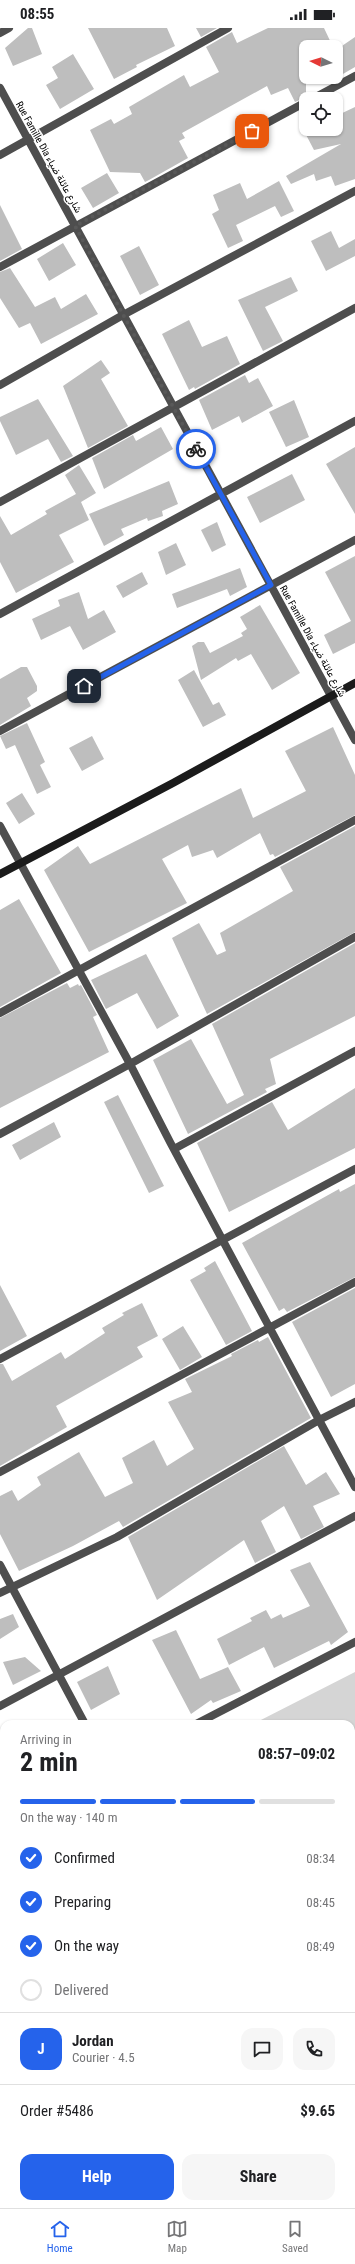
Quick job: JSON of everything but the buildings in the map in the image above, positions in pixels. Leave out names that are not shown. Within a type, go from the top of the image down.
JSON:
[{"type":"street","points":[[0,33],[9,28]]},
{"type":"street","points":[[0,155],[228,28]]},
{"type":"street","points":[[325,92],[355,76]]},
{"type":"street","name":"Rue Famille Dia شارع عائلة ضياء","points":[[0,88],[355,740]]},
{"type":"street","points":[[0,267],[299,106]]},
{"type":"street","points":[[0,385],[123,315],[355,191]]},
{"type":"street","points":[[0,502],[355,308]]},
{"type":"street","points":[[0,614],[355,421]]},
{"type":"street","points":[[0,731],[355,540]]},
{"type":"street","points":[[0,874],[180,779],[355,683]]},
{"type":"street","points":[[0,1014],[355,820]]},
{"type":"street","points":[[0,826],[130,1064],[222,1240],[355,1488]]},
{"type":"street","points":[[0,1134],[130,1064],[355,937]]},
{"type":"street","points":[[174,1149],[355,1051]]},
{"type":"street","points":[[0,1359],[355,1169]]},
{"type":"street","points":[[0,1472],[355,1282]]},
{"type":"street","points":[[0,1593],[117,1536],[319,1420],[355,1402]]},
{"type":"street","points":[[0,1706],[355,1516]]},
{"type":"street","points":[[0,1565],[83,1720]]},
{"type":"street","points":[[204,1720],[355,1642]]},
{"type":"shaded area","points":[[355,1672],[355,1720],[261,1720]]},
{"type":"way so far","points":[[196,449],[75,226],[252,131]]},
{"type":"route","points":[[84,686],[271,585],[196,449]]}]
